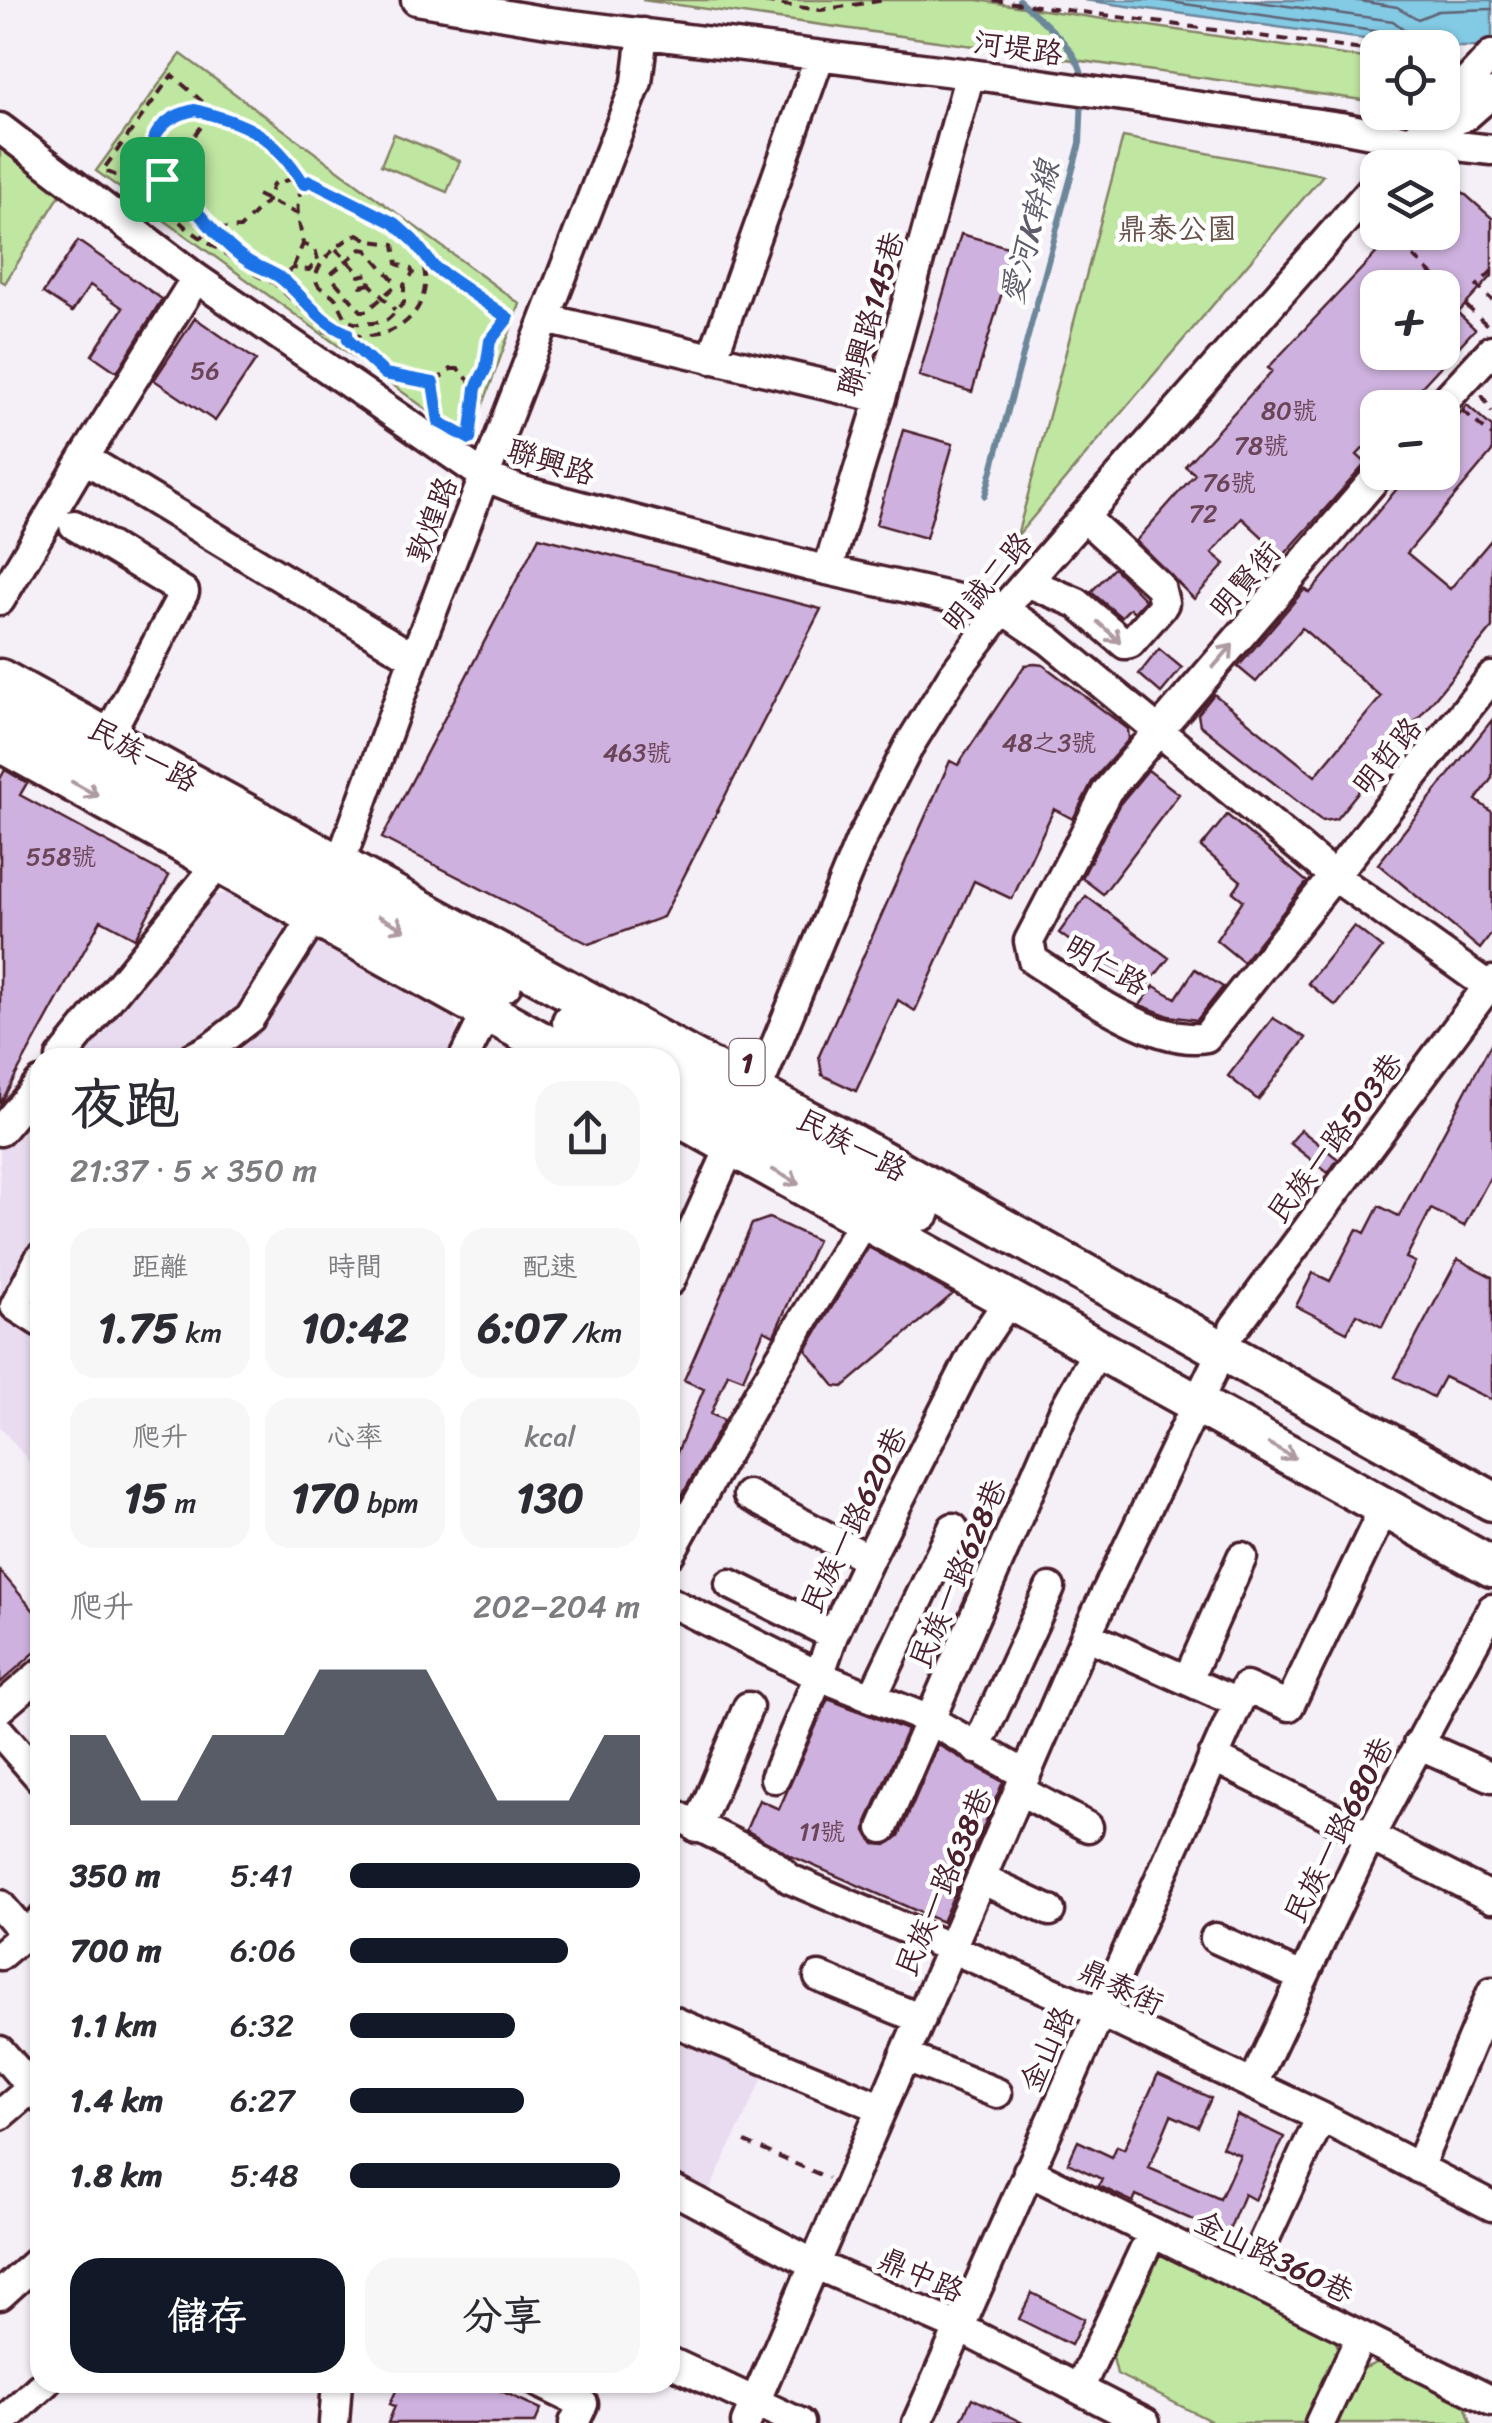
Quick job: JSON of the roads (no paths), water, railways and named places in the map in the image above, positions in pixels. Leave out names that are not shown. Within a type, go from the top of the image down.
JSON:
[{"type":"main road","name":"民族一路","points":[[0,654],[332,878],[559,1048]]},
{"type":"main road","name":"民族一路","points":[[0,679],[113,727]]},
{"type":"main road","name":"民族一路","points":[[0,708],[229,851]]},
{"type":"main road","name":"民族一路","points":[[0,742],[229,851],[332,878],[641,1048]]},
{"type":"main road","name":"民族一路","points":[[495,997],[612,1048]]},
{"type":"main road","name":"民族一路","points":[[680,1070],[748,1107],[864,1220],[1234,1328],[1492,1474]]},
{"type":"main road","name":"民族一路","points":[[680,1081],[847,1140],[1011,1260],[1384,1508],[1492,1567]]},
{"type":"main road","name":"民族一路","points":[[680,1111],[748,1107]]},
{"type":"main road","name":"民族一路","points":[[1011,1260],[1098,1349],[1204,1388],[1492,1527]]},
{"type":"main road","name":"民族一路","points":[[1011,1260],[1492,1501]]},
{"type":"street","name":"河堤路","points":[[416,0],[548,22],[970,74],[1492,150]]},
{"type":"street","name":"敦煌路","points":[[211,1048],[250,1018],[332,878],[637,82],[643,33]]},
{"type":"street","points":[[1460,90],[1492,55]]},
{"type":"street","points":[[712,358],[819,58]]},
{"type":"street","name":"聯興路145巷","points":[[828,570],[881,398],[970,74]]},
{"type":"street","points":[[1413,141],[1466,115],[1492,93]]},
{"type":"street","name":"聯興路","points":[[0,128],[196,278],[484,476],[519,490],[828,570],[1003,609]]},
{"type":"street","points":[[1405,150],[1423,130]]},
{"type":"street","name":"明誠二路","points":[[680,1259],[860,842],[910,744],[953,676],[1003,609],[1360,203]]},
{"type":"street","points":[[0,600],[196,278]]},
{"type":"street","points":[[546,319],[881,398]]},
{"type":"street","points":[[1460,390],[1492,350]]},
{"type":"street","points":[[84,458],[414,658]]},
{"type":"street","name":"明賢街","points":[[1159,729],[1365,490]]},
{"type":"street","points":[[1027,582],[1077,603],[1130,644],[1161,608],[1163,596],[1160,588],[1084,517]]},
{"type":"street","points":[[74,525],[184,592],[113,727]]},
{"type":"street","points":[[1003,609],[1050,641],[1334,876],[1490,985]]},
{"type":"street","name":"明哲路","points":[[1334,876],[1492,678]]},
{"type":"street","name":"明仁路","points":[[1159,729],[1107,791],[1080,838],[1030,941],[1034,960],[1101,1004],[1169,1036],[1188,1041],[1206,1037],[1334,876]]},
{"type":"street","points":[[69,1048],[229,851]]},
{"type":"street","name":"民族一路503巷","points":[[1234,1328],[1490,985]]},
{"type":"street","points":[[469,1048],[495,997]]},
{"type":"street","points":[[0,1132],[30,1095]]},
{"type":"street","points":[[680,1535],[758,1395],[864,1220]]},
{"type":"street","name":"民族一路620巷","points":[[775,1778],[820,1676],[833,1635],[974,1352],[1011,1260]]},
{"type":"street","points":[[30,1276],[14,1306],[30,1316]]},
{"type":"street","name":"民族一路628巷","points":[[882,1828],[1065,1408],[1098,1349]]},
{"type":"street","name":"民族一路638巷","points":[[750,2412],[1086,1635],[1204,1388]]},
{"type":"street","points":[[748,1495],[870,1559]]},
{"type":"street","points":[[1086,1635],[1238,1703],[1246,1687],[1289,1706],[1384,1508]]},
{"type":"street","points":[[872,1698],[953,1528]]},
{"type":"street","points":[[1188,1679],[1242,1557]]},
{"type":"street","points":[[730,1584],[833,1635]]},
{"type":"street","points":[[976,1749],[1050,1588]]},
{"type":"street","points":[[680,1607],[820,1676],[930,1720],[1088,1827]]},
{"type":"street","name":"民族一路680巷","points":[[1253,2084],[1370,1836],[1492,1609]]},
{"type":"street","points":[[0,1708],[30,1682]]},
{"type":"street","name":"金山路","points":[[917,2423],[1238,1703]]},
{"type":"street","points":[[697,1828],[748,1707]]},
{"type":"street","points":[[0,1732],[30,1766]]},
{"type":"street","points":[[1418,1744],[1492,1777]]},
{"type":"street","points":[[1214,1757],[1492,1898]]},
{"type":"street","name":"鼎泰街","points":[[680,1818],[772,1863],[790,1879],[1099,2012],[1321,2117],[1492,2206]]},
{"type":"street","points":[[981,1879],[1050,1910]]},
{"type":"street","points":[[0,1905],[30,1927]]},
{"type":"street","points":[[0,1955],[30,1930]]},
{"type":"street","points":[[1215,1938],[1302,1977]]},
{"type":"street","points":[[819,1977],[920,2019]]},
{"type":"street","points":[[1418,2168],[1492,1992]]},
{"type":"street","points":[[680,2024],[882,2108]]},
{"type":"street","points":[[0,2051],[30,2082]]},
{"type":"street","points":[[904,2056],[997,2093]]},
{"type":"street","points":[[0,2116],[30,2094]]},
{"type":"street","points":[[1246,2279],[1321,2117]]},
{"type":"street","name":"金山路360巷","points":[[1028,2171],[1492,2404]]},
{"type":"street","name":"鼎中路","points":[[680,2193],[814,2264],[958,2327],[1145,2423]]},
{"type":"street","points":[[1080,2387],[1152,2233]]},
{"type":"street","points":[[0,2295],[30,2268]]},
{"type":"street","points":[[1320,2423],[1361,2336]]},
{"type":"street","points":[[680,2368],[750,2412],[800,2423]]},
{"type":"street","points":[[0,2423],[34,2393]]},
{"type":"street","points":[[334,2423],[336,2393]]},
{"type":"street","points":[[560,2393],[583,2404],[574,2423]]},
{"type":"street","points":[[1485,2423],[1492,2404]]},
{"type":"water","points":[[1084,0],[1492,0],[1492,47],[1460,47],[1460,30],[1360,30],[1360,38]]},
{"type":"waterway","name":"愛河K幹線","points":[[1019,0],[1069,49],[1083,83]]},
{"type":"waterway","name":"愛河K幹線","points":[[985,496],[1080,143],[1082,95]]},
{"type":"park label","name":"鼎泰公園","points":[[1177,229]]}]
